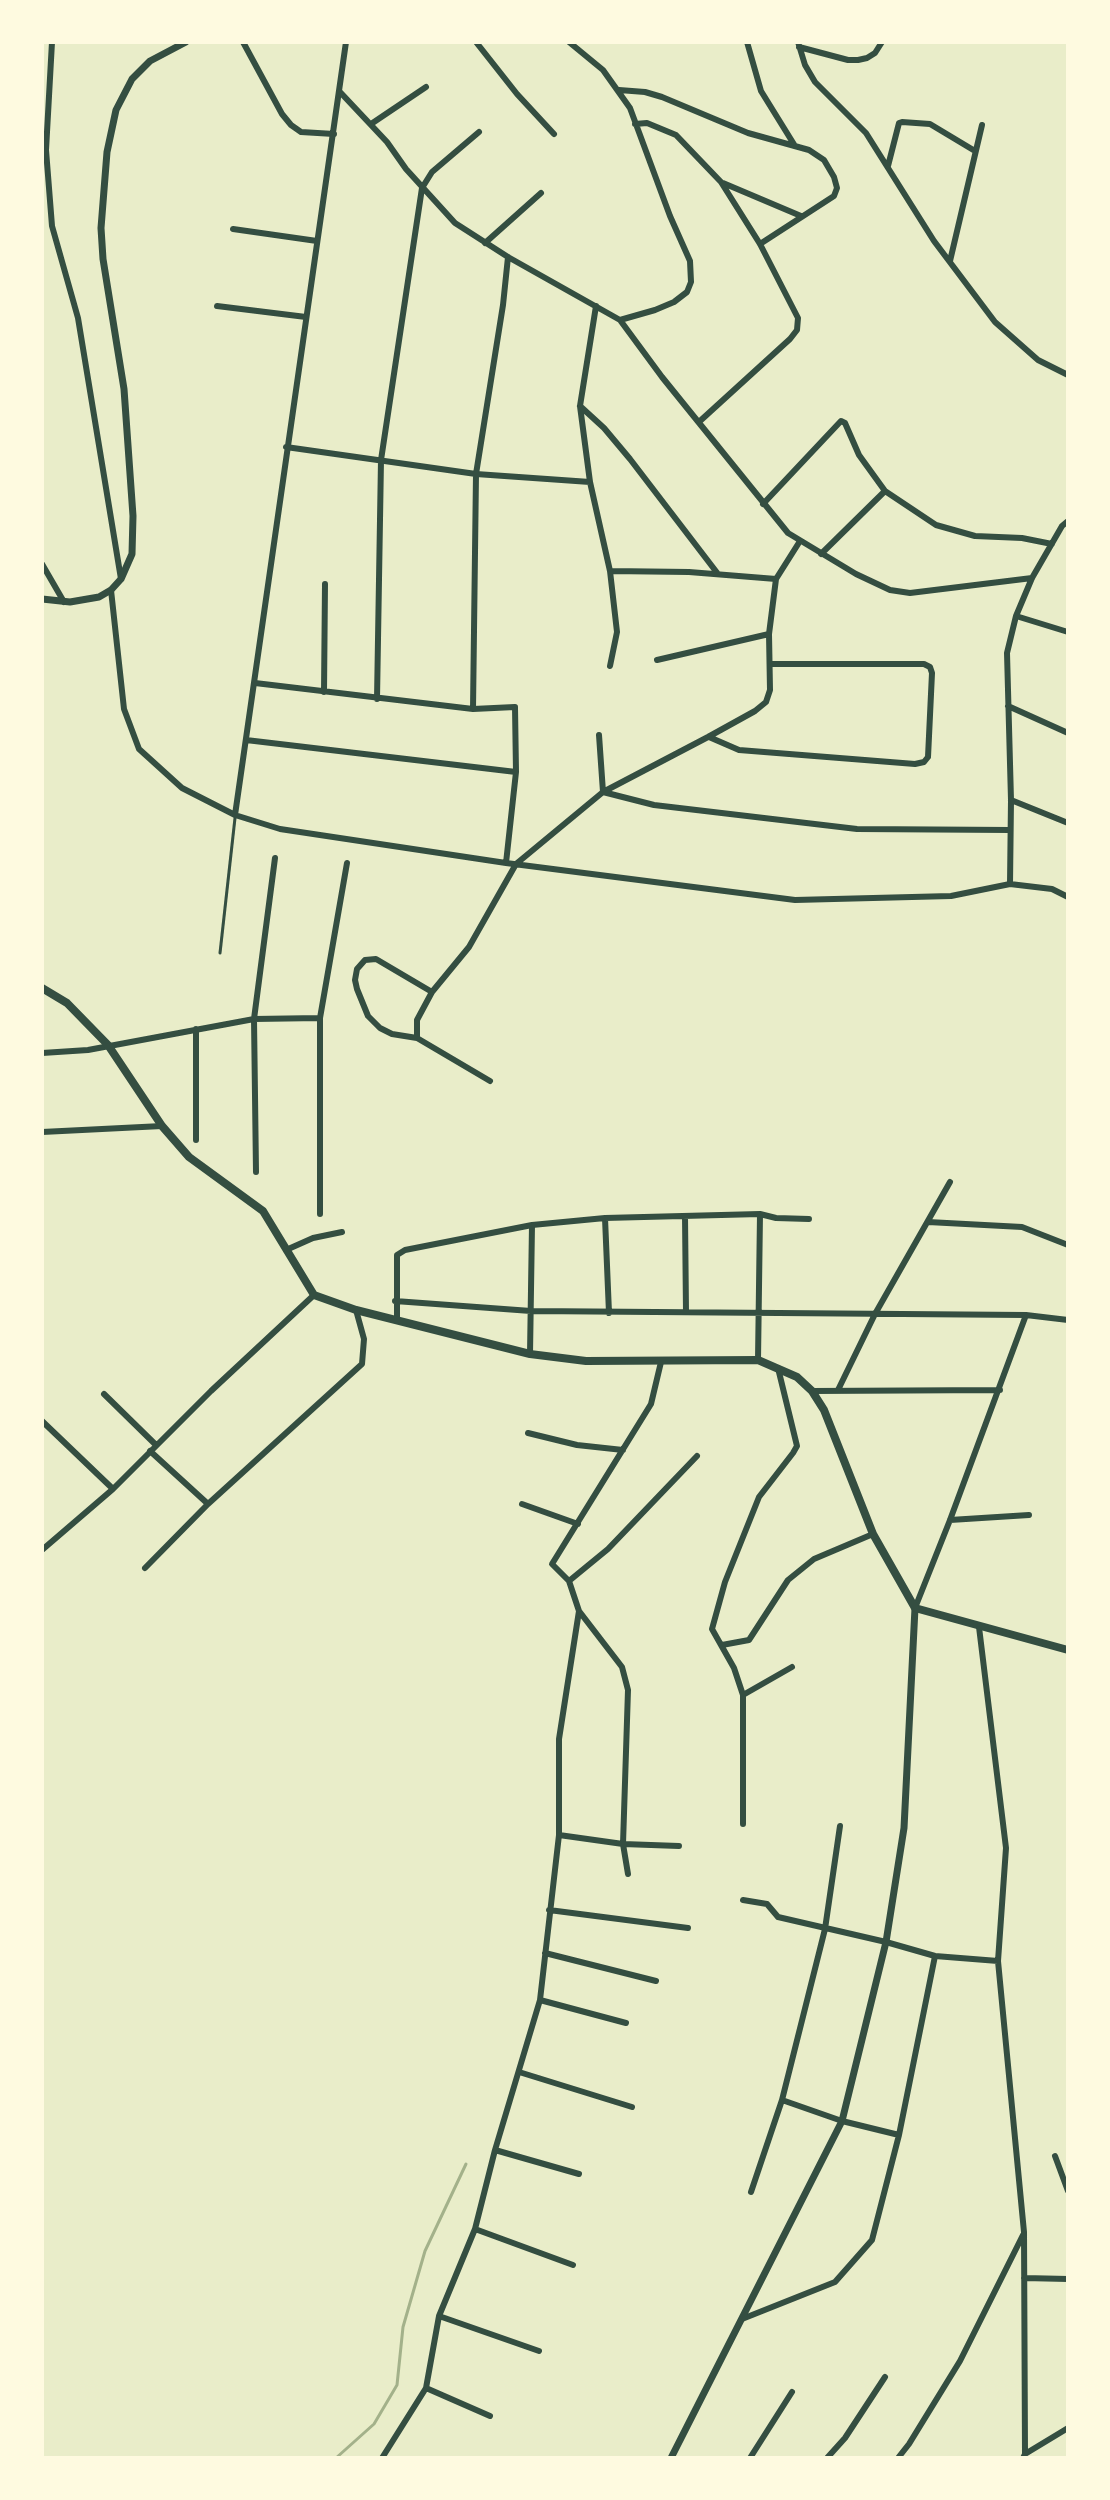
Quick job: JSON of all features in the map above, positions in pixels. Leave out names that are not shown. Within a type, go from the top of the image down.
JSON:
[{"type":"main road","points":[[42,988],[67,1003],[108,1045],[162,1126],[189,1157],[263,1211],[314,1295],[356,1310],[530,1354],[586,1361],[758,1360],[778,1368],[797,1377],[812,1391],[824,1410],[873,1534],[915,1608],[1068,1650]]},
{"type":"street","points":[[52,42],[46,150],[52,226],[78,318],[121,579]]},
{"type":"street","points":[[42,599],[64,602],[88,599],[111,590],[121,579],[132,554],[133,516],[121,359],[103,259],[101,228],[107,152],[116,110],[132,79],[150,61],[186,42]]},
{"type":"street","points":[[243,42],[291,125],[301,132],[334,134]]},
{"type":"street","points":[[235,815],[346,42]]},
{"type":"street","points":[[476,42],[554,134]]},
{"type":"street","points":[[569,42],[603,70],[630,108],[690,261],[692,272],[687,292],[674,302],[620,320]]},
{"type":"street","points":[[747,42],[761,91],[795,146]]},
{"type":"street","points":[[799,44],[848,60],[858,60],[875,53],[882,42]]},
{"type":"street","points":[[799,44],[815,82],[866,133],[934,241],[995,322],[1038,360],[1068,375]]},
{"type":"street","points":[[371,124],[426,87]]},
{"type":"street","points":[[619,90],[662,97],[748,133],[809,150],[824,160],[837,188],[834,196],[760,244]]},
{"type":"street","points":[[340,92],[455,223],[508,257],[620,320],[788,533],[874,584],[890,590],[910,593],[1032,578]]},
{"type":"street","points":[[888,166],[899,123],[902,122],[930,124],[975,151]]},
{"type":"street","points":[[635,124],[647,123],[676,135],[721,182],[760,244],[798,318],[797,330],[700,421]]},
{"type":"street","points":[[950,261],[982,125]]},
{"type":"street","points":[[377,699],[381,460],[422,188],[432,172],[479,132]]},
{"type":"street","points":[[721,182],[801,216]]},
{"type":"street","points":[[485,243],[541,193]]},
{"type":"street","points":[[42,229],[52,226]]},
{"type":"street","points":[[233,229],[317,241]]},
{"type":"street","points":[[473,709],[476,474],[508,257]]},
{"type":"street","points":[[217,306],[306,317]]},
{"type":"street","points":[[596,306],[580,406],[590,482],[610,571],[617,632],[610,666]]},
{"type":"street","points":[[580,406],[630,459],[718,574]]},
{"type":"street","points":[[763,504],[839,421],[845,423],[859,455],[885,491],[936,525],[975,536],[1022,538],[1052,544]]},
{"type":"street","points":[[286,447],[476,474],[590,482]]},
{"type":"street","points":[[821,554],[885,491]]},
{"type":"street","points":[[1010,884],[1007,653],[1016,616],[1032,578],[1062,526],[1068,521]]},
{"type":"street","points":[[417,1038],[417,1020],[432,992],[469,947],[516,864],[603,792],[708,737],[766,702],[770,690],[769,634],[776,579],[800,541]]},
{"type":"street","points":[[42,564],[64,602]]},
{"type":"street","points":[[610,571],[776,579]]},
{"type":"street","points":[[324,692],[325,584]]},
{"type":"street","points":[[111,590],[124,709],[139,749],[182,788],[235,815],[280,829],[506,863],[795,900],[951,896],[1010,884],[1052,889],[1068,897]]},
{"type":"street","points":[[1016,616],[1068,632]]},
{"type":"street","points":[[657,660],[769,634]]},
{"type":"street","points":[[708,737],[739,750],[915,764],[924,762],[928,757],[930,667],[924,664],[770,664]]},
{"type":"street","points":[[255,683],[473,709],[514,707],[516,772],[506,863]]},
{"type":"street","points":[[1008,706],[1068,733]]},
{"type":"street","points":[[599,735],[603,792]]},
{"type":"street","points":[[246,740],[516,772]]},
{"type":"street","points":[[603,792],[654,805],[857,829],[1010,830]]},
{"type":"street","points":[[1011,800],[1068,823]]},
{"type":"street","points":[[256,1172],[254,1019],[275,858]]},
{"type":"street","points":[[320,1214],[320,1018],[347,863]]},
{"type":"street","points":[[432,992],[376,959],[365,960],[357,969],[357,989],[368,1016],[380,1028],[392,1034],[417,1038],[490,1081]]},
{"type":"street","points":[[42,1053],[88,1050],[254,1019],[320,1018]]},
{"type":"street","points":[[196,1029],[196,1140]]},
{"type":"street","points":[[42,1132],[162,1126]]},
{"type":"street","points":[[838,1390],[875,1314],[950,1182]]},
{"type":"street","points":[[758,1360],[760,1214]]},
{"type":"street","points":[[397,1320],[397,1255],[405,1250],[532,1225],[605,1218],[760,1214],[809,1219]]},
{"type":"street","points":[[685,1216],[686,1312]]},
{"type":"street","points":[[605,1218],[609,1313]]},
{"type":"street","points":[[928,1222],[1022,1227],[1068,1245]]},
{"type":"street","points":[[530,1354],[532,1225]]},
{"type":"street","points":[[286,1250],[313,1238],[342,1232]]},
{"type":"street","points":[[42,1550],[113,1489],[314,1295]]},
{"type":"street","points":[[395,1301],[531,1311],[1026,1315],[1068,1320]]},
{"type":"street","points":[[145,1568],[208,1504],[362,1364],[364,1339],[356,1310]]},
{"type":"street","points":[[671,2458],[842,2121],[886,1942],[904,1828],[915,1608],[1026,1315]]},
{"type":"street","points":[[628,1874],[623,1844],[628,1690],[622,1667],[579,1611],[569,1581],[552,1564],[651,1404],[661,1362]]},
{"type":"street","points":[[743,1824],[743,1695],[734,1668],[712,1629],[725,1582],[759,1497],[797,1446],[778,1368]]},
{"type":"street","points":[[812,1391],[1000,1390]]},
{"type":"street","points":[[104,1394],[156,1445]]},
{"type":"street","points":[[42,1421],[113,1489]]},
{"type":"street","points":[[528,1433],[577,1445],[623,1450]]},
{"type":"street","points":[[150,1451],[208,1504]]},
{"type":"street","points":[[569,1581],[608,1549],[697,1456]]},
{"type":"street","points":[[522,1504],[578,1524]]},
{"type":"street","points":[[950,1520],[1029,1515]]},
{"type":"street","points":[[722,1645],[749,1640],[788,1580],[814,1559],[873,1534]]},
{"type":"street","points":[[382,2458],[426,2388],[439,2316],[475,2229],[540,2000],[559,1835],[559,1739],[579,1611]]},
{"type":"street","points":[[979,1627],[1006,1848],[998,1961],[1024,2232],[1024,2456]]},
{"type":"street","points":[[743,1695],[792,1667]]},
{"type":"street","points":[[751,2192],[782,2100],[825,1929],[840,1826]]},
{"type":"street","points":[[559,1835],[623,1844],[679,1846]]},
{"type":"street","points":[[743,1900],[767,1904],[778,1917],[935,1956],[998,1961]]},
{"type":"street","points":[[549,1910],[688,1928]]},
{"type":"street","points":[[545,1953],[656,1981]]},
{"type":"street","points":[[742,2319],[835,2282],[872,2240],[899,2135],[935,1956]]},
{"type":"street","points":[[540,2000],[626,2023]]},
{"type":"street","points":[[519,2072],[632,2107]]},
{"type":"street","points":[[782,2100],[842,2121],[899,2135]]},
{"type":"street","points":[[495,2150],[579,2174]]},
{"type":"street","points":[[1055,2156],[1068,2191]]},
{"type":"street","points":[[475,2229],[573,2265]]},
{"type":"street","points":[[898,2458],[960,2361],[1024,2232]]},
{"type":"street","points":[[1024,2278],[1068,2279]]},
{"type":"street","points":[[439,2316],[539,2351]]},
{"type":"street","points":[[827,2458],[845,2438],[885,2377]]},
{"type":"street","points":[[426,2388],[490,2416]]},
{"type":"street","points":[[750,2458],[792,2392]]},
{"type":"street","points":[[1024,2456],[1068,2428]]},
{"type":"lane","points":[[220,953],[235,815]]},
{"type":"waterway","points":[[336,2458],[374,2424],[397,2385],[403,2327],[425,2251],[466,2164]]}]
